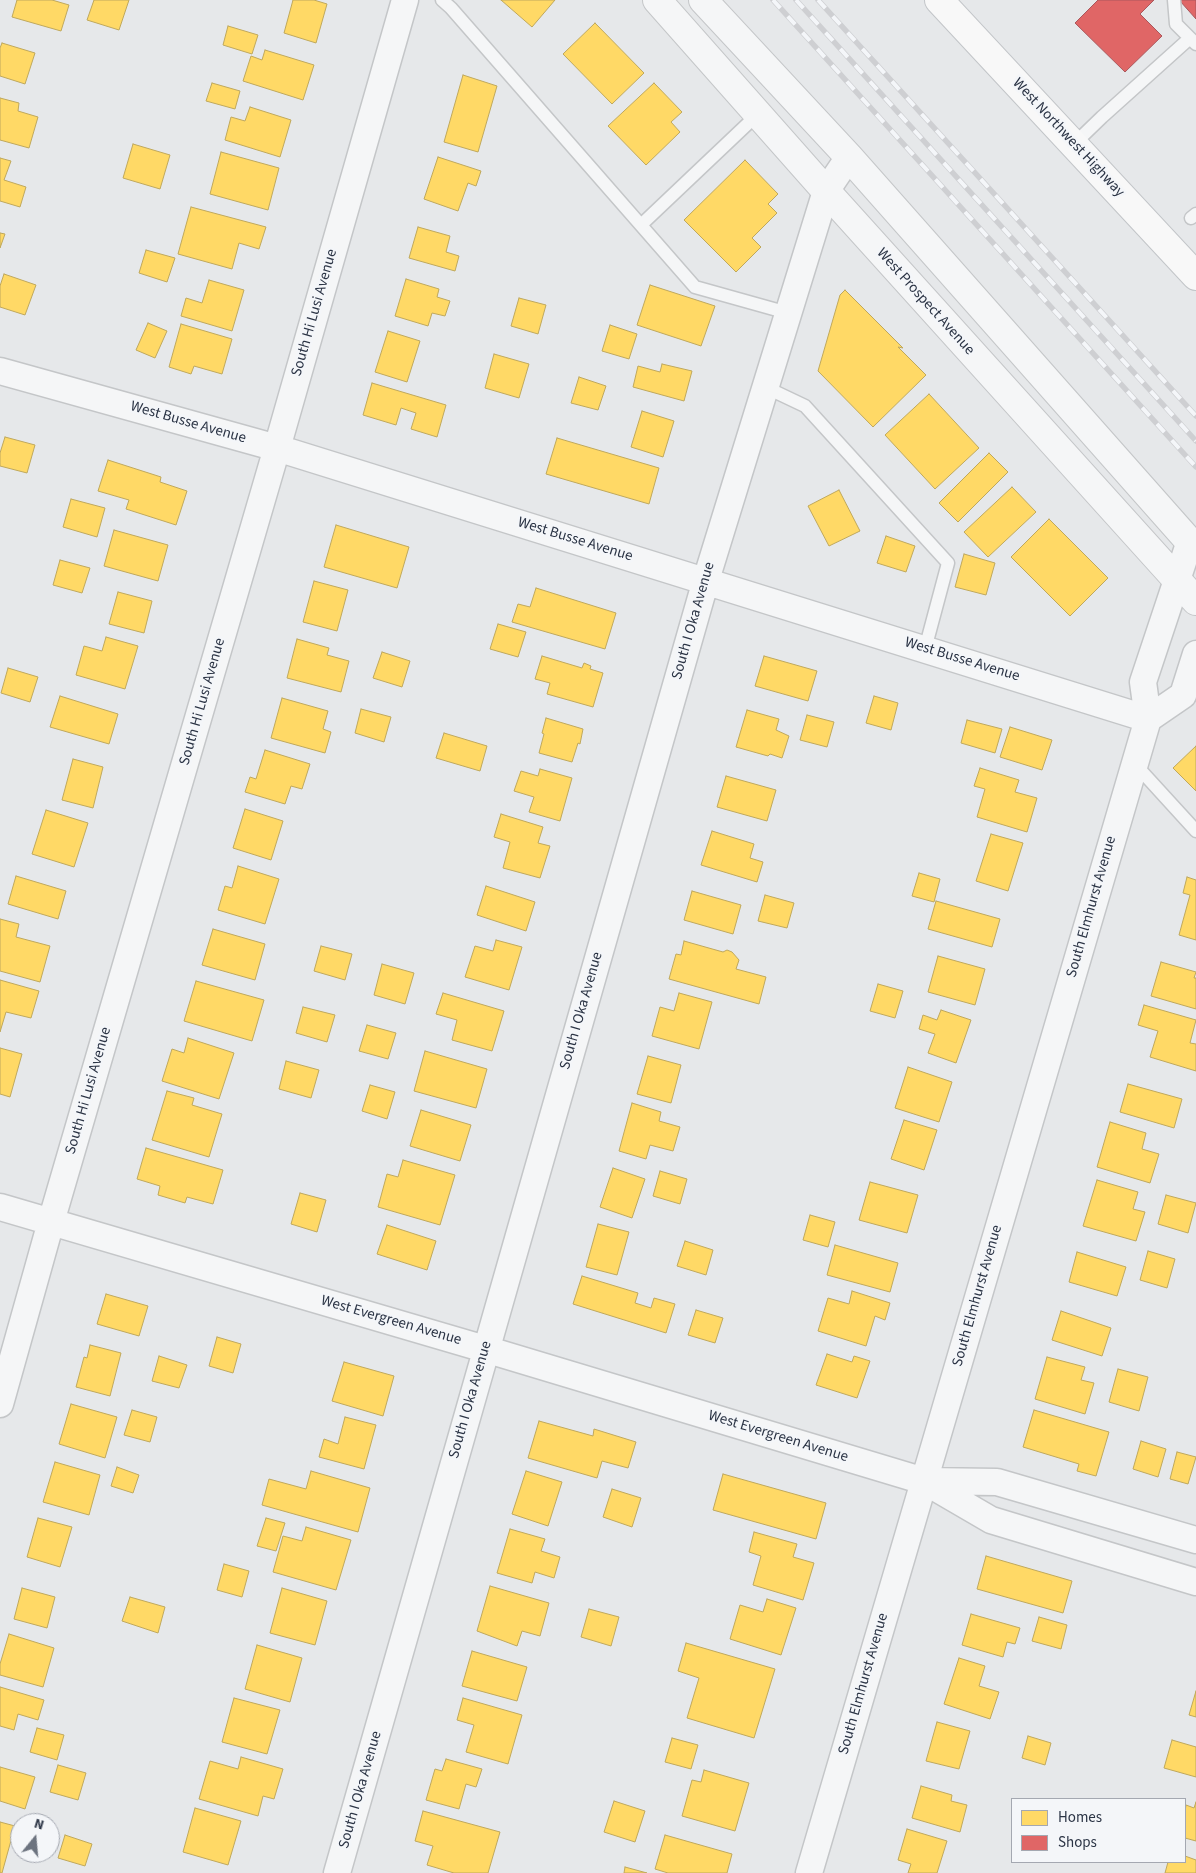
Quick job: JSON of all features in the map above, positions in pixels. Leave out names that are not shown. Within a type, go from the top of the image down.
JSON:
[{"type":"main road","name":"West Northwest Highway","points":[[939,0],[1196,276]]},
{"type":"street","name":"South Hi Lusi Avenue","points":[[0,1404],[405,0]]},
{"type":"street","name":"West Prospect Avenue","points":[[657,0],[826,191],[1196,601]]},
{"type":"street","points":[[703,0],[849,157],[1193,545]]},
{"type":"street","name":"South I Oka Avenue","points":[[337,1873],[706,580],[826,191],[849,157]]},
{"type":"street","name":"West Busse Avenue","points":[[0,371],[277,448],[1148,719]]},
{"type":"street","name":"South Elmhurst Avenue","points":[[809,1873],[1148,719],[1143,682],[1177,580],[1193,545]]},
{"type":"street","points":[[1148,719],[1183,695],[1196,654]]},
{"type":"street","name":"West Evergreen Avenue","points":[[0,1207],[486,1349],[924,1481],[991,1520],[1196,1582]]},
{"type":"street","name":"West Evergreen Avenue","points":[[924,1481],[997,1482],[1196,1540]]},
{"type":"lane","points":[[442,0],[458,15],[695,287],[788,313]]},
{"type":"lane","points":[[1073,145],[1102,117],[1193,41],[1176,24],[1174,0]]},
{"type":"lane","points":[[642,224],[758,114]]},
{"type":"lane","points":[[765,387],[805,406],[948,564],[925,649]]},
{"type":"lane","points":[[1134,763],[1196,831]]},
{"type":"building: Homes","points":[[17,0],[52,0],[69,5],[61,31],[12,17]]},
{"type":"building: Homes","points":[[94,0],[129,0],[119,30],[87,20]]},
{"type":"building: Homes","points":[[293,0],[314,0],[327,4],[316,43],[284,33]]},
{"type":"building: Homes","points":[[501,0],[555,0],[532,27]]},
{"type":"building: Homes","points":[[595,23],[644,73],[612,104],[563,54]]},
{"type":"building: Homes","points":[[228,26],[258,35],[252,54],[223,45]]},
{"type":"building: Homes","points":[[2,43],[35,53],[25,84],[0,76],[0,48]]},
{"type":"building: Homes","points":[[265,50],[314,65],[303,100],[243,81],[251,56],[262,60]]},
{"type":"building: Homes","points":[[463,75],[497,86],[478,152],[444,142]]},
{"type":"building: Homes","points":[[212,83],[240,91],[235,109],[206,101]]},
{"type":"building: Homes","points":[[654,83],[682,112],[671,122],[680,132],[646,165],[608,126]]},
{"type":"building: Homes","points":[[0,98],[19,103],[18,111],[38,117],[29,148],[0,140]]},
{"type":"building: Homes","points":[[250,107],[291,120],[280,157],[225,140],[231,117],[245,121]]},
{"type":"building: Homes","points":[[133,144],[170,155],[160,189],[123,178]]},
{"type":"building: Homes","points":[[221,152],[279,168],[268,210],[210,194]]},
{"type":"building: Homes","points":[[438,157],[481,171],[476,186],[468,183],[458,211],[424,199]]},
{"type":"building: Homes","points":[[0,158],[11,161],[4,180],[26,187],[20,207],[0,201]]},
{"type":"building: Homes","points":[[745,160],[778,194],[768,204],[777,213],[752,238],[761,247],[736,272],[684,220]]},
{"type":"building: Homes","points":[[191,207],[266,227],[259,249],[239,243],[232,269],[178,254]]},
{"type":"building: Homes","points":[[418,227],[450,236],[446,252],[459,256],[455,271],[409,258]]},
{"type":"building: Homes","points":[[0,233],[5,234],[0,248]]},
{"type":"building: Homes","points":[[146,250],[175,258],[167,282],[139,273]]},
{"type":"building: Homes","points":[[4,274],[36,285],[25,315],[0,307],[0,286]]},
{"type":"building: Homes","points":[[406,279],[439,289],[437,297],[450,301],[445,316],[432,313],[428,326],[395,316]]},
{"type":"building: Homes","points":[[209,280],[244,290],[232,331],[181,316],[186,298],[202,303]]},
{"type":"building: Homes","points":[[650,285],[715,306],[701,346],[637,325]]},
{"type":"building: Homes","points":[[845,290],[903,348],[898,347],[926,375],[873,427],[818,371],[840,295]]},
{"type":"building: Homes","points":[[519,298],[546,305],[538,334],[511,326]]},
{"type":"building: Homes","points":[[148,323],[167,331],[155,358],[136,350]]},
{"type":"building: Homes","points":[[181,324],[232,339],[222,374],[194,366],[191,374],[169,367]]},
{"type":"building: Homes","points":[[610,325],[637,334],[629,359],[602,351]]},
{"type":"building: Homes","points":[[388,331],[420,341],[407,382],[375,372]]},
{"type":"building: Homes","points":[[494,354],[529,364],[519,398],[485,388]]},
{"type":"building: Homes","points":[[662,364],[692,371],[684,401],[633,387],[638,366],[660,372]]},
{"type":"building: Homes","points":[[579,377],[606,386],[598,410],[571,403]]},
{"type":"building: Homes","points":[[372,383],[446,405],[437,437],[411,429],[416,413],[401,408],[396,425],[363,415]]},
{"type":"building: Homes","points":[[929,394],[979,448],[935,489],[885,435]]},
{"type":"building: Homes","points":[[642,411],[674,421],[663,457],[631,447]]},
{"type":"building: Homes","points":[[5,437],[35,445],[27,473],[0,466],[0,453]]},
{"type":"building: Homes","points":[[557,438],[659,468],[649,504],[546,474]]},
{"type":"building: Homes","points":[[989,453],[1008,472],[958,522],[939,503]]},
{"type":"building: Homes","points":[[108,460],[161,477],[160,482],[187,491],[176,525],[126,509],[129,500],[98,491]]},
{"type":"building: Homes","points":[[1012,487],[1036,512],[988,557],[964,532]]},
{"type":"building: Homes","points":[[839,490],[860,531],[829,546],[808,506]]},
{"type":"building: Homes","points":[[71,499],[105,508],[97,537],[63,527]]},
{"type":"building: Homes","points":[[1049,519],[1108,578],[1070,616],[1011,557]]},
{"type":"building: Homes","points":[[336,525],[409,547],[397,588],[324,567]]},
{"type":"building: Homes","points":[[114,530],[168,545],[158,581],[104,566]]},
{"type":"building: Homes","points":[[886,536],[915,546],[906,572],[877,563]]},
{"type":"building: Homes","points":[[964,554],[995,563],[986,595],[955,587]]},
{"type":"building: Homes","points":[[60,560],[90,568],[82,593],[53,585]]},
{"type":"building: Homes","points":[[314,581],[348,590],[337,631],[303,622]]},
{"type":"building: Homes","points":[[536,588],[616,613],[605,649],[512,622],[518,604],[530,607]]},
{"type":"building: Homes","points":[[118,592],[152,601],[144,633],[109,624]]},
{"type":"building: Homes","points":[[498,624],[526,632],[518,657],[490,649]]},
{"type":"building: Homes","points":[[106,637],[138,646],[125,689],[76,675],[84,646],[102,651]]},
{"type":"building: Homes","points":[[297,639],[329,648],[327,655],[349,661],[341,692],[287,678]]},
{"type":"building: Homes","points":[[382,652],[410,661],[402,687],[373,678]]},
{"type":"building: Homes","points":[[542,656],[582,668],[584,663],[591,666],[590,669],[603,673],[593,707],[547,694],[550,683],[535,679]]},
{"type":"building: Homes","points":[[764,656],[817,671],[808,701],[755,686]]},
{"type":"building: Homes","points":[[8,668],[38,677],[30,702],[1,693]]},
{"type":"building: Homes","points":[[60,696],[118,714],[109,744],[50,727]]},
{"type":"building: Homes","points":[[874,696],[898,703],[891,730],[866,723]]},
{"type":"building: Homes","points":[[282,698],[328,711],[323,729],[331,732],[325,753],[271,738]]},
{"type":"building: Homes","points":[[361,709],[391,717],[384,742],[355,733]]},
{"type":"building: Homes","points":[[747,710],[779,719],[776,730],[789,736],[782,758],[736,747]]},
{"type":"building: Homes","points":[[807,715],[834,722],[827,747],[800,740]]},
{"type":"building: Homes","points":[[546,718],[583,729],[580,744],[578,743],[572,762],[539,753]]},
{"type":"building: Homes","points":[[967,720],[1002,729],[995,753],[961,743]]},
{"type":"building: Homes","points":[[1010,727],[1052,740],[1042,770],[1000,757]]},
{"type":"building: Homes","points":[[444,733],[487,746],[480,771],[436,758]]},
{"type":"building: Homes","points":[[1196,746],[1196,791],[1173,768]]},
{"type":"building: Homes","points":[[265,750],[310,764],[302,789],[291,786],[285,804],[245,792],[250,777],[256,779]]},
{"type":"building: Homes","points":[[73,759],[103,767],[93,808],[62,800]]},
{"type":"building: Homes","points":[[980,768],[1019,780],[1015,792],[1037,798],[1027,832],[977,817],[985,789],[974,786]]},
{"type":"building: Homes","points":[[540,769],[572,778],[560,821],[529,812],[534,797],[514,791],[521,771],[538,776]]},
{"type":"building: Homes","points":[[726,776],[776,790],[767,821],[717,807]]},
{"type":"building: Homes","points":[[245,809],[283,821],[271,860],[233,848]]},
{"type":"building: Homes","points":[[46,810],[88,823],[74,867],[32,854]]},
{"type":"building: Homes","points":[[501,814],[543,827],[538,843],[550,846],[540,878],[503,868],[510,842],[494,837]]},
{"type":"building: Homes","points":[[712,831],[754,844],[750,858],[763,862],[757,882],[701,865]]},
{"type":"building: Homes","points":[[991,834],[1023,843],[1008,891],[976,881]]},
{"type":"building: Homes","points":[[238,866],[279,879],[265,924],[218,910],[225,886],[232,888]]},
{"type":"building: Homes","points":[[919,873],[940,879],[934,902],[912,896]]},
{"type":"building: Homes","points":[[16,876],[66,891],[58,919],[8,904]]},
{"type":"building: Homes","points":[[1187,877],[1196,880],[1196,940],[1179,935],[1190,895],[1183,893]]},
{"type":"building: Homes","points":[[486,886],[535,902],[526,931],[477,915]]},
{"type":"building: Homes","points":[[692,891],[741,905],[733,934],[684,920]]},
{"type":"building: Homes","points":[[765,895],[794,903],[787,928],[758,921]]},
{"type":"building: Homes","points":[[936,901],[1000,919],[992,947],[928,929]]},
{"type":"building: Homes","points":[[0,919],[19,924],[16,937],[50,946],[40,982],[0,971]]},
{"type":"building: Homes","points":[[213,929],[265,944],[255,980],[202,965]]},
{"type":"building: Homes","points":[[496,940],[522,947],[509,990],[465,977],[475,946],[493,951]]},
{"type":"building: Homes","points":[[684,941],[723,952],[727,950],[732,952],[739,960],[736,969],[766,977],[759,1004],[669,979],[676,954],[681,955]]},
{"type":"building: Homes","points":[[321,946],[352,954],[345,980],[314,971]]},
{"type":"building: Homes","points":[[938,956],[985,969],[975,1005],[928,992]]},
{"type":"building: Homes","points":[[1161,962],[1196,972],[1194,978],[1196,978],[1196,1009],[1151,996]]},
{"type":"building: Homes","points":[[382,964],[414,973],[405,1004],[374,995]]},
{"type":"building: Homes","points":[[0,980],[39,991],[31,1018],[6,1012],[0,1032]]},
{"type":"building: Homes","points":[[196,981],[264,1000],[252,1041],[184,1021]]},
{"type":"building: Homes","points":[[878,984],[903,991],[895,1018],[870,1011]]},
{"type":"building: Homes","points":[[443,993],[504,1011],[492,1051],[452,1040],[457,1020],[436,1014]]},
{"type":"building: Homes","points":[[679,993],[712,1002],[699,1049],[652,1036],[660,1007],[674,1011]]},
{"type":"building: Homes","points":[[1144,1005],[1196,1020],[1190,1043],[1196,1044],[1196,1071],[1150,1057],[1158,1031],[1138,1025]]},
{"type":"building: Homes","points":[[303,1007],[335,1015],[327,1042],[296,1033]]},
{"type":"building: Homes","points":[[941,1010],[971,1020],[956,1063],[928,1053],[935,1034],[919,1029],[923,1015],[937,1020]]},
{"type":"building: Homes","points":[[367,1025],[396,1033],[388,1059],[359,1051]]},
{"type":"building: Homes","points":[[188,1038],[234,1053],[219,1099],[162,1081],[172,1049],[184,1053]]},
{"type":"building: Homes","points":[[0,1048],[22,1054],[10,1097],[0,1094]]},
{"type":"building: Homes","points":[[425,1051],[487,1069],[476,1108],[414,1091]]},
{"type":"building: Homes","points":[[648,1056],[681,1065],[671,1103],[637,1094]]},
{"type":"building: Homes","points":[[286,1061],[319,1070],[311,1098],[279,1089]]},
{"type":"building: Homes","points":[[908,1067],[952,1082],[939,1122],[895,1108]]},
{"type":"building: Homes","points":[[1128,1084],[1182,1099],[1174,1128],[1120,1112]]},
{"type":"building: Homes","points":[[370,1085],[395,1092],[387,1119],[362,1111]]},
{"type":"building: Homes","points":[[167,1091],[194,1098],[192,1105],[222,1114],[209,1157],[152,1140]]},
{"type":"building: Homes","points":[[632,1103],[661,1112],[659,1121],[680,1127],[673,1151],[650,1145],[646,1159],[619,1151]]},
{"type":"building: Homes","points":[[421,1110],[471,1125],[460,1161],[410,1146]]},
{"type":"building: Homes","points":[[904,1120],[937,1130],[924,1170],[891,1159]]},
{"type":"building: Homes","points":[[1110,1122],[1146,1133],[1142,1149],[1159,1154],[1150,1183],[1097,1167]]},
{"type":"building: Homes","points":[[146,1148],[223,1170],[213,1204],[187,1197],[185,1203],[158,1195],[160,1186],[137,1179]]},
{"type":"building: Homes","points":[[403,1160],[455,1175],[440,1225],[378,1207],[387,1174],[398,1177]]},
{"type":"building: Homes","points":[[613,1168],[645,1179],[632,1218],[600,1207]]},
{"type":"building: Homes","points":[[660,1171],[687,1179],[680,1204],[653,1196]]},
{"type":"building: Homes","points":[[1097,1180],[1138,1192],[1133,1209],[1145,1212],[1136,1241],[1083,1226]]},
{"type":"building: Homes","points":[[870,1182],[918,1195],[907,1233],[859,1220]]},
{"type":"building: Homes","points":[[300,1193],[326,1200],[317,1232],[291,1224]]},
{"type":"building: Homes","points":[[1166,1195],[1196,1203],[1188,1233],[1158,1224]]},
{"type":"building: Homes","points":[[810,1215],[835,1222],[828,1247],[803,1240]]},
{"type":"building: Homes","points":[[598,1224],[629,1232],[617,1275],[586,1267]]},
{"type":"building: Homes","points":[[387,1225],[436,1241],[427,1270],[377,1254]]},
{"type":"building: Homes","points":[[685,1241],[713,1250],[706,1275],[677,1266]]},
{"type":"building: Homes","points":[[835,1245],[898,1263],[890,1292],[827,1275]]},
{"type":"building: Homes","points":[[1148,1251],[1175,1259],[1167,1288],[1140,1280]]},
{"type":"building: Homes","points":[[1077,1252],[1126,1267],[1117,1296],[1069,1282]]},
{"type":"building: Homes","points":[[582,1276],[638,1293],[635,1303],[651,1308],[654,1298],[675,1304],[666,1333],[573,1304]]},
{"type":"building: Homes","points":[[852,1291],[890,1303],[885,1320],[875,1316],[866,1346],[818,1331],[828,1298],[849,1304]]},
{"type":"building: Homes","points":[[106,1294],[148,1306],[139,1336],[97,1324]]},
{"type":"building: Homes","points":[[696,1310],[723,1318],[715,1343],[688,1335]]},
{"type":"building: Homes","points":[[1061,1311],[1111,1328],[1102,1356],[1052,1340]]},
{"type":"building: Homes","points":[[217,1337],[241,1344],[233,1373],[209,1366]]},
{"type":"building: Homes","points":[[90,1345],[121,1353],[110,1396],[76,1387],[84,1357],[87,1358]]},
{"type":"building: Homes","points":[[827,1354],[852,1362],[854,1356],[870,1361],[857,1398],[816,1385]]},
{"type":"building: Homes","points":[[159,1356],[187,1365],[179,1388],[152,1381]]},
{"type":"building: Homes","points":[[1047,1357],[1085,1367],[1081,1380],[1094,1383],[1085,1414],[1035,1399]]},
{"type":"building: Homes","points":[[344,1362],[394,1376],[383,1416],[332,1401]]},
{"type":"building: Homes","points":[[1118,1369],[1148,1377],[1139,1411],[1109,1402]]},
{"type":"building: Homes","points":[[71,1404],[117,1417],[105,1458],[59,1444]]},
{"type":"building: Homes","points":[[132,1410],[157,1417],[150,1442],[124,1435]]},
{"type":"building: Homes","points":[[1034,1410],[1109,1432],[1096,1476],[1077,1471],[1079,1464],[1023,1447]]},
{"type":"building: Homes","points":[[345,1417],[376,1425],[364,1469],[319,1457],[324,1439],[338,1444]]},
{"type":"building: Homes","points":[[539,1421],[593,1436],[594,1429],[636,1442],[628,1468],[602,1461],[597,1478],[528,1458]]},
{"type":"building: Homes","points":[[1141,1441],[1166,1449],[1158,1477],[1133,1469]]},
{"type":"building: Homes","points":[[1177,1452],[1196,1457],[1188,1484],[1170,1479]]},
{"type":"building: Homes","points":[[55,1462],[100,1475],[89,1515],[43,1502]]},
{"type":"building: Homes","points":[[117,1467],[139,1475],[133,1493],[111,1486]]},
{"type":"building: Homes","points":[[311,1471],[370,1488],[358,1532],[262,1505],[269,1479],[306,1489]]},
{"type":"building: Homes","points":[[526,1471],[562,1482],[548,1526],[512,1514]]},
{"type":"building: Homes","points":[[723,1474],[826,1503],[816,1539],[713,1510]]},
{"type":"building: Homes","points":[[612,1489],[641,1498],[632,1527],[603,1517]]},
{"type":"building: Homes","points":[[38,1518],[72,1527],[60,1567],[27,1557]]},
{"type":"building: Homes","points":[[266,1518],[285,1523],[276,1551],[257,1546]]},
{"type":"building: Homes","points":[[306,1527],[351,1540],[336,1590],[273,1572],[283,1536],[302,1541]]},
{"type":"building: Homes","points":[[510,1529],[545,1539],[541,1551],[560,1557],[554,1578],[535,1572],[532,1583],[497,1573]]},
{"type":"building: Homes","points":[[754,1532],[797,1544],[793,1557],[814,1563],[803,1600],[753,1585],[761,1556],[749,1552]]},
{"type":"building: Homes","points":[[986,1556],[1072,1581],[1063,1613],[977,1589]]},
{"type":"building: Homes","points":[[224,1564],[249,1571],[242,1597],[217,1590]]},
{"type":"building: Homes","points":[[490,1586],[549,1603],[540,1636],[522,1631],[517,1646],[477,1631]]},
{"type":"building: Homes","points":[[22,1588],[55,1597],[47,1628],[14,1619]]},
{"type":"building: Homes","points":[[282,1588],[327,1601],[315,1645],[270,1633]]},
{"type":"building: Homes","points":[[130,1597],[165,1607],[158,1633],[122,1621]]},
{"type":"building: Homes","points":[[767,1599],[796,1608],[781,1655],[730,1639],[740,1605],[763,1612]]},
{"type":"building: Homes","points":[[589,1609],[619,1617],[611,1646],[581,1637]]},
{"type":"building: Homes","points":[[971,1614],[1020,1628],[1015,1644],[1007,1642],[1003,1657],[962,1645]]},
{"type":"building: Homes","points":[[1039,1617],[1067,1625],[1061,1649],[1032,1641]]},
{"type":"building: Homes","points":[[9,1634],[54,1648],[43,1687],[0,1675],[0,1664]]},
{"type":"building: Homes","points":[[686,1643],[775,1669],[754,1738],[687,1718],[699,1678],[678,1671]]},
{"type":"building: Homes","points":[[257,1645],[302,1658],[290,1702],[245,1689]]},
{"type":"building: Homes","points":[[472,1651],[527,1667],[517,1701],[462,1686]]},
{"type":"building: Homes","points":[[959,1658],[985,1666],[979,1686],[999,1692],[990,1719],[944,1704]]},
{"type":"building: Homes","points":[[0,1687],[44,1700],[38,1720],[18,1714],[14,1730],[0,1726]]},
{"type":"building: Homes","points":[[1196,1691],[1196,1717],[1189,1715]]},
{"type":"building: Homes","points":[[234,1698],[280,1710],[267,1754],[222,1742]]},
{"type":"building: Homes","points":[[463,1698],[522,1715],[508,1764],[466,1752],[474,1725],[457,1720]]},
{"type":"building: Homes","points":[[937,1722],[970,1731],[959,1769],[926,1761]]},
{"type":"building: Homes","points":[[37,1728],[64,1735],[57,1760],[30,1752]]},
{"type":"building: Homes","points":[[1028,1736],[1051,1743],[1045,1765],[1022,1758]]},
{"type":"building: Homes","points":[[672,1738],[698,1745],[691,1769],[665,1762]]},
{"type":"building: Homes","points":[[1172,1740],[1196,1747],[1196,1777],[1164,1768]]},
{"type":"building: Homes","points":[[241,1757],[283,1769],[274,1799],[263,1796],[258,1816],[199,1799],[210,1761],[238,1769]]},
{"type":"building: Homes","points":[[446,1759],[482,1769],[476,1787],[466,1784],[459,1809],[426,1800],[435,1769],[442,1771]]},
{"type":"building: Homes","points":[[58,1765],[86,1773],[78,1800],[50,1792]]},
{"type":"building: Homes","points":[[0,1767],[35,1777],[25,1809],[0,1801]]},
{"type":"building: Homes","points":[[704,1770],[749,1783],[735,1831],[682,1816],[692,1780],[701,1782]]},
{"type":"building: Homes","points":[[921,1786],[952,1795],[951,1801],[967,1805],[960,1832],[912,1818]]},
{"type":"building: Homes","points":[[614,1801],[645,1811],[635,1842],[604,1832]]},
{"type":"building: Homes","points":[[1196,1802],[1196,1841],[1186,1838],[1186,1805],[1194,1808]]},
{"type":"building: Homes","points":[[195,1808],[241,1821],[228,1865],[183,1852]]},
{"type":"building: Homes","points":[[423,1811],[500,1832],[488,1873],[454,1873],[427,1865],[433,1846],[415,1841]]},
{"type":"building: Homes","points":[[0,1822],[10,1825],[10,1844],[2,1873],[0,1873]]},
{"type":"building: Homes","points":[[907,1829],[947,1841],[937,1873],[908,1873],[911,1864],[898,1860]]},
{"type":"building: Homes","points":[[65,1835],[92,1844],[85,1866],[60,1859]]},
{"type":"building: Homes","points":[[665,1835],[732,1854],[727,1873],[668,1873],[655,1869]]},
{"type":"building: Homes","points":[[1186,1856],[1196,1860],[1196,1873],[1165,1873],[1168,1863],[1186,1863]]},
{"type":"building: Homes","points":[[625,1867],[647,1873],[624,1873]]},
{"type":"building: Shops","points":[[1098,0],[1154,0],[1140,14],[1162,36],[1125,72],[1075,23]]},
{"type":"building: Shops","points":[[1196,0],[1196,19],[1180,1]]},
{"type":"railway","points":[[773,0],[1196,467]]},
{"type":"railway","points":[[796,0],[1196,441]]},
{"type":"railway","points":[[818,0],[1196,416]]}]
